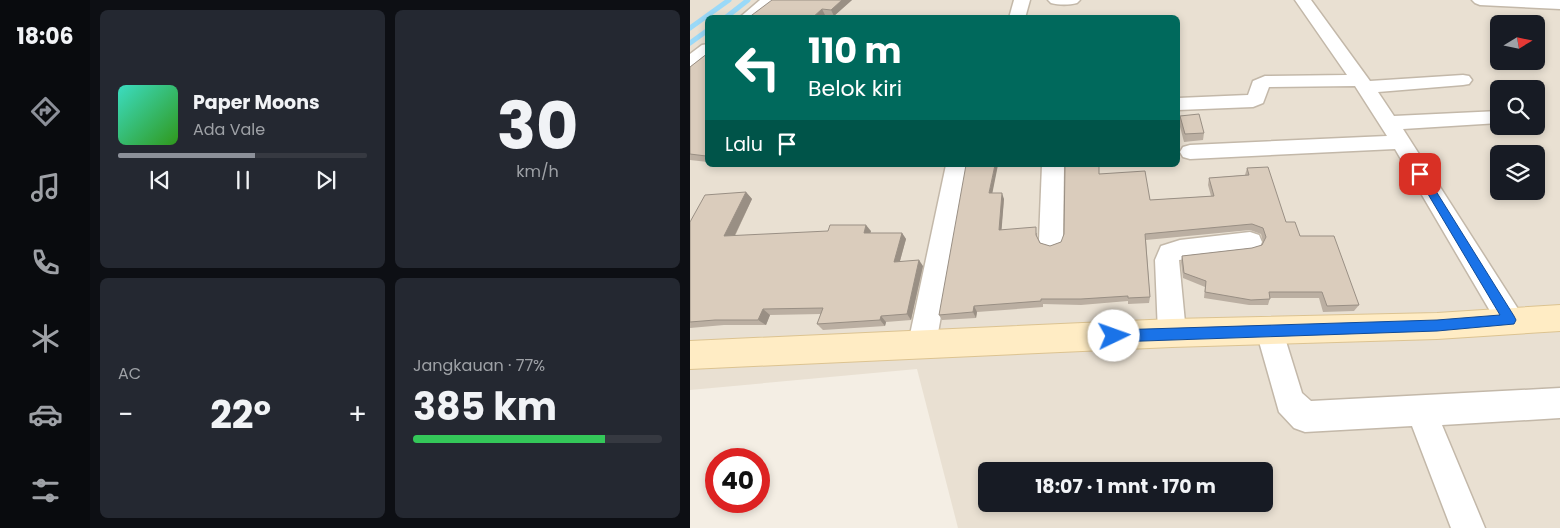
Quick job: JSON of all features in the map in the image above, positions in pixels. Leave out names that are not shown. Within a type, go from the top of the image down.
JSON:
[{"type":"street","points":[[752,15],[770,0]]},
{"type":"street","points":[[1017,15],[1022,0]]},
{"type":"street","points":[[1056,0],[1072,0]]},
{"type":"street","points":[[1303,0],[1401,142],[1510,320]]},
{"type":"street","points":[[1480,0],[1560,4]]},
{"type":"street","points":[[690,62],[705,51]]},
{"type":"street","points":[[1180,104],[1253,101],[1256,99],[1260,84],[1266,82],[1362,83],[1463,80]]},
{"type":"street","points":[[1388,123],[1490,117]]},
{"type":"street","points":[[1190,152],[1401,142]]},
{"type":"street","points":[[922,344],[957,167]]},
{"type":"street","points":[[1051,240],[1053,167]]},
{"type":"street","points":[[1172,334],[1167,260],[1170,254],[1180,250],[1250,242]]},
{"type":"street","points":[[690,355],[1172,334],[1437,326],[1560,318]]},
{"type":"street","points":[[1270,331],[1290,402],[1305,417],[1560,403]]},
{"type":"street","points":[[1421,411],[1468,528]]},
{"type":"shaded area","points":[[690,0],[1560,0],[1560,528],[958,528],[917,369],[690,390]]},
{"type":"building","points":[[772,0],[842,0],[831,10],[822,9],[815,15],[752,15]]},
{"type":"building","points":[[705,55],[705,156],[690,154],[690,67]]},
{"type":"building","points":[[1199,114],[1204,133],[1185,134],[1180,116]]},
{"type":"building","points":[[966,167],[995,167],[989,193],[1002,193],[999,230],[1036,227],[1036,235],[1040,243],[1050,246],[1061,242],[1064,234],[1065,167],[1099,167],[1099,174],[1145,171],[1150,200],[1214,196],[1209,178],[1249,175],[1247,168],[1268,167],[1286,222],[1295,222],[1300,236],[1334,236],[1359,305],[1327,306],[1322,292],[1269,292],[1270,299],[1251,300],[1205,292],[1206,281],[1184,273],[1182,256],[1252,248],[1262,245],[1266,237],[1263,228],[1252,224],[1145,234],[1150,297],[1041,299],[1041,301],[974,306],[973,312],[939,315]]},
{"type":"building","points":[[746,192],[724,236],[828,231],[830,225],[866,225],[864,233],[902,233],[894,262],[919,260],[907,314],[881,316],[880,320],[817,324],[823,308],[763,309],[758,320],[690,322],[690,222],[705,195]]},
{"type":"waterway","points":[[708,15],[729,0]]},
{"type":"waterway","points":[[729,15],[748,0]]},
{"type":"waterway","points":[[690,28],[705,17]]},
{"type":"waterway","points":[[690,43],[705,32]]},
{"type":"route","points":[[1114,336],[1437,326],[1510,320],[1420,174]]}]
